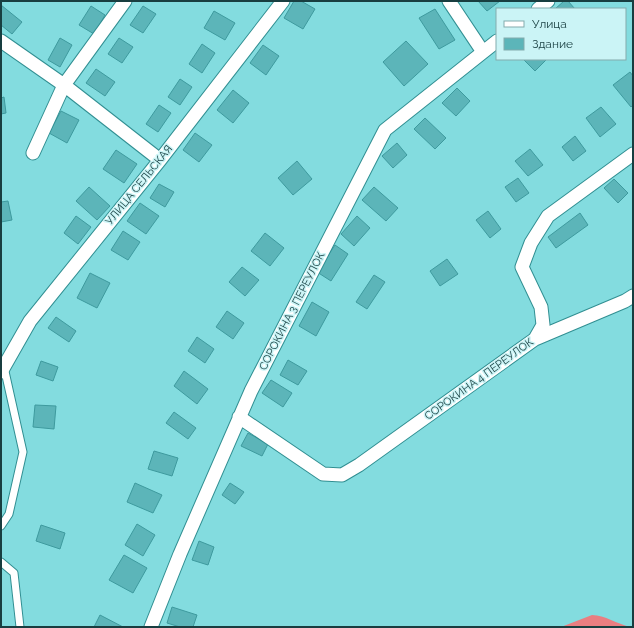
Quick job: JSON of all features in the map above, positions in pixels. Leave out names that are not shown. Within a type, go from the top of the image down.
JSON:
[{"type":"street","points":[[33,154],[64,85],[125,1]]},
{"type":"street","name":"УЛИЦА СЕЛЬСКАЯ","points":[[3,369],[30,321],[160,160],[283,1]]},
{"type":"street","points":[[449,1],[483,52]]},
{"type":"street","points":[[539,8],[548,1]]},
{"type":"street","points":[[1,41],[64,85],[160,160]]},
{"type":"street","name":"СОРОКИНА 3 ПЕРЕУЛОК","points":[[151,627],[180,554],[250,391],[385,130],[496,42]]},
{"type":"street","name":"СОРОКИНА 4 ПЕРЕУЛОК","points":[[239,417],[322,474],[342,474],[359,465],[535,339],[543,325],[541,307],[522,267],[530,243],[548,216],[633,154]]},
{"type":"street","points":[[535,339],[625,301],[633,296]]},
{"type":"lane","points":[[1,526],[9,514],[23,452],[3,369]]},
{"type":"lane","points":[[1,562],[14,573],[20,627]]},
{"type":"shaded area","points":[[592,615],[602,616],[630,627],[561,627]]},
{"type":"building","points":[[294,1],[301,1],[315,9],[303,29],[284,18]]},
{"type":"building","points":[[478,1],[500,1],[487,11]]},
{"type":"building","points":[[564,1],[568,1],[574,8],[556,8]]},
{"type":"building","points":[[1,5],[22,22],[12,34],[1,25]]},
{"type":"building","points":[[91,6],[105,15],[94,34],[79,25]]},
{"type":"building","points":[[143,6],[156,14],[143,33],[130,25]]},
{"type":"building","points":[[435,9],[455,40],[439,49],[419,18]]},
{"type":"building","points":[[214,11],[235,23],[225,40],[204,28]]},
{"type":"building","points":[[60,38],[72,45],[60,67],[48,60]]},
{"type":"building","points":[[119,38],[133,47],[122,63],[108,54]]},
{"type":"building","points":[[406,41],[428,64],[404,86],[383,62]]},
{"type":"building","points":[[202,44],[215,53],[202,73],[189,64]]},
{"type":"building","points":[[263,45],[279,56],[266,75],[250,63]]},
{"type":"building","points":[[524,60],[546,60],[535,71]]},
{"type":"building","points":[[96,69],[115,82],[105,96],[86,83]]},
{"type":"building","points":[[630,72],[633,76],[633,105],[631,107],[613,85]]},
{"type":"building","points":[[180,79],[192,87],[180,105],[168,97]]},
{"type":"building","points":[[457,88],[470,101],[456,116],[442,103]]},
{"type":"building","points":[[233,90],[249,103],[233,123],[217,110]]},
{"type":"building","points":[[4,97],[6,113],[1,114],[1,98]]},
{"type":"building","points":[[159,105],[171,113],[158,132],[146,124]]},
{"type":"building","points":[[601,107],[616,124],[600,137],[586,118]]},
{"type":"building","points":[[61,111],[79,120],[67,143],[49,133]]},
{"type":"building","points":[[425,118],[446,138],[435,149],[414,129]]},
{"type":"building","points":[[195,133],[212,145],[199,162],[183,150]]},
{"type":"building","points":[[575,136],[586,151],[573,161],[562,147]]},
{"type":"building","points":[[397,143],[407,155],[393,168],[382,156]]},
{"type":"building","points":[[530,149],[543,165],[528,176],[515,161]]},
{"type":"building","points":[[116,150],[137,164],[124,183],[103,169]]},
{"type":"building","points":[[297,161],[312,179],[293,195],[278,178]]},
{"type":"building","points":[[518,178],[529,193],[516,202],[505,187]]},
{"type":"building","points":[[614,179],[628,193],[618,203],[604,188]]},
{"type":"building","points":[[159,184],[174,192],[165,207],[150,198]]},
{"type":"building","points":[[89,187],[110,206],[97,220],[76,201]]},
{"type":"building","points":[[374,187],[398,208],[386,221],[362,200]]},
{"type":"building","points":[[8,201],[12,220],[1,222],[1,202]]},
{"type":"building","points":[[140,203],[159,216],[146,234],[127,221]]},
{"type":"building","points":[[488,211],[501,229],[490,238],[476,220]]},
{"type":"building","points":[[580,213],[588,225],[556,248],[548,237]]},
{"type":"building","points":[[76,216],[91,227],[78,244],[64,233]]},
{"type":"building","points":[[357,216],[370,228],[354,246],[341,234]]},
{"type":"building","points":[[123,231],[140,242],[128,260],[111,250]]},
{"type":"building","points":[[265,233],[284,248],[270,266],[251,251]]},
{"type":"building","points":[[335,245],[348,254],[331,281],[317,272]]},
{"type":"building","points":[[447,259],[458,274],[440,286],[430,271]]},
{"type":"building","points":[[242,267],[259,280],[245,296],[229,282]]},
{"type":"building","points":[[90,273],[110,283],[97,308],[77,298]]},
{"type":"building","points":[[374,275],[385,282],[367,309],[356,302]]},
{"type":"building","points":[[312,302],[329,312],[316,336],[299,326]]},
{"type":"building","points":[[227,311],[244,323],[233,339],[216,327]]},
{"type":"building","points":[[56,317],[76,331],[69,342],[48,328]]},
{"type":"building","points":[[197,337],[214,349],[205,363],[188,351]]},
{"type":"building","points":[[288,360],[307,371],[298,385],[280,375]]},
{"type":"building","points":[[41,361],[58,367],[53,381],[36,375]]},
{"type":"building","points":[[184,371],[208,389],[197,404],[174,386]]},
{"type":"building","points":[[271,380],[292,393],[283,407],[262,393]]},
{"type":"building","points":[[35,405],[56,406],[54,429],[33,427]]},
{"type":"building","points":[[174,412],[196,428],[188,439],[166,423]]},
{"type":"building","points":[[248,433],[268,444],[262,456],[241,446]]},
{"type":"building","points":[[154,451],[178,458],[172,476],[148,469]]},
{"type":"building","points":[[135,483],[162,495],[153,513],[127,502]]},
{"type":"building","points":[[230,483],[244,492],[235,504],[222,495]]},
{"type":"building","points":[[137,524],[155,535],[143,556],[125,545]]},
{"type":"building","points":[[41,525],[65,533],[60,549],[36,541]]},
{"type":"building","points":[[199,541],[214,547],[208,565],[192,560]]},
{"type":"building","points":[[124,555],[147,568],[133,593],[109,580]]},
{"type":"building","points":[[172,607],[197,615],[193,627],[180,627],[167,623]]},
{"type":"building","points":[[100,615],[123,627],[94,627]]}]
